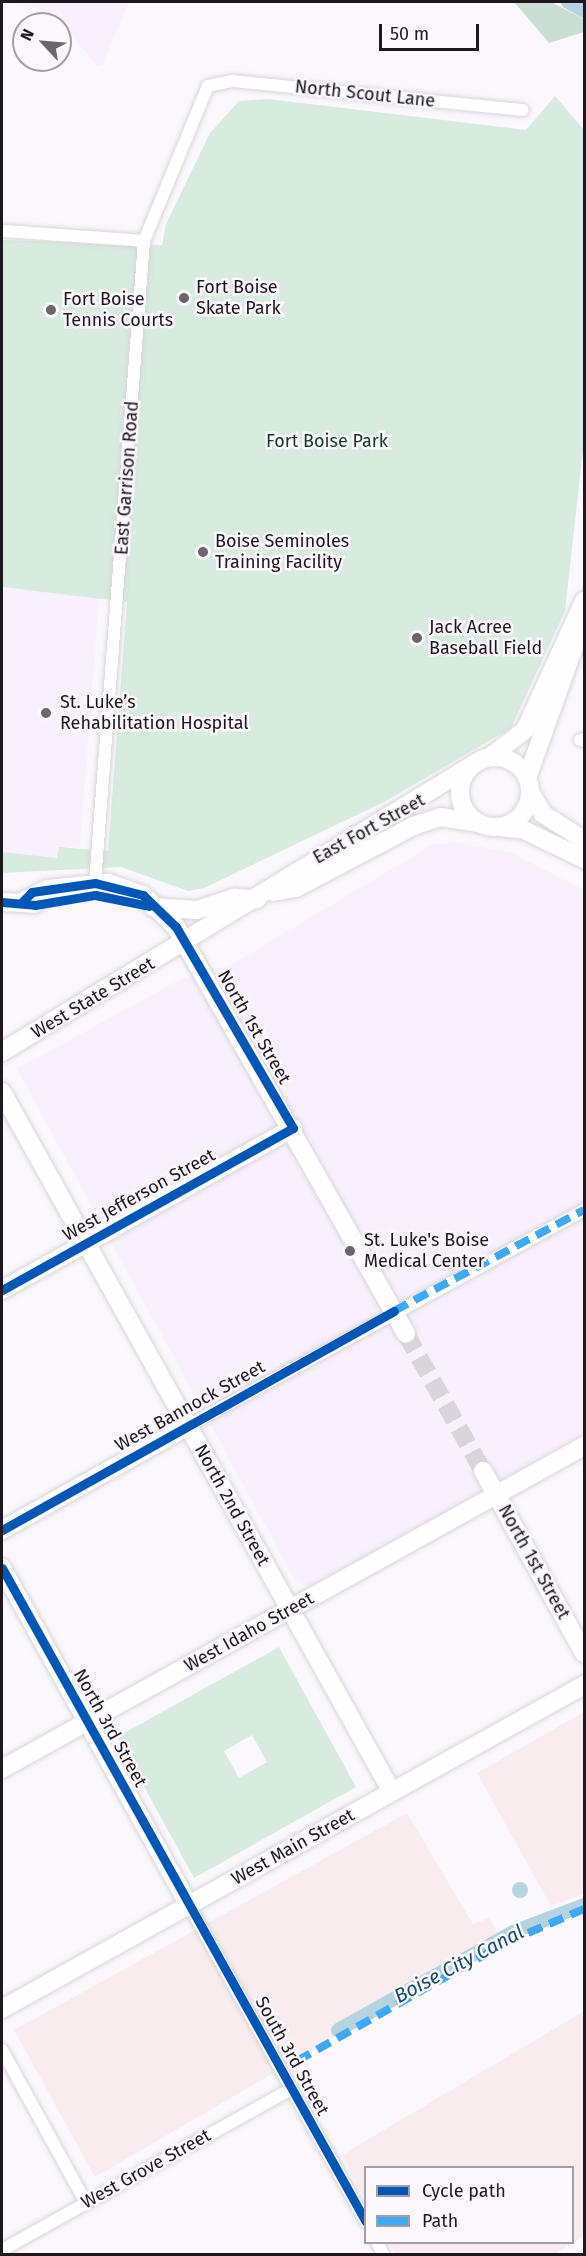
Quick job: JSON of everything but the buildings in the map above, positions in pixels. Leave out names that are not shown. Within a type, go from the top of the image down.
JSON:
[{"type":"street","name":"North Scout Lane","points":[[208,86],[232,81],[523,110]]},
{"type":"street","name":"East Garrison Road","points":[[95,883],[144,241],[208,86]]},
{"type":"street","points":[[2,231],[144,241]]},
{"type":"street","points":[[585,600],[525,730],[490,757],[471,766],[460,796],[478,823],[524,830],[585,859]]},
{"type":"street","points":[[498,827],[524,811],[528,785],[585,614]]},
{"type":"street","points":[[490,757],[512,761],[543,814],[585,840]]},
{"type":"street","name":"East Fort Street","points":[[184,944],[263,896],[306,864],[410,808],[471,766]]},
{"type":"street","name":"East Fort Street","points":[[263,896],[296,888],[413,826],[441,817],[478,823]]},
{"type":"street","points":[[23,901],[32,892],[95,883],[124,887],[158,908]]},
{"type":"street","points":[[2,902],[23,901],[35,904],[95,895],[158,908],[197,910],[235,898],[263,896]]},
{"type":"street","name":"North 1st Street","points":[[158,908],[184,944],[293,1128],[406,1334]]},
{"type":"street","name":"West State Street","points":[[2,1052],[184,944]]},
{"type":"street","name":"North 2nd Street","points":[[2,1092],[392,1792]]},
{"type":"street","name":"West Jefferson Street","points":[[2,1290],[293,1128]]},
{"type":"street","name":"West Bannock Street","points":[[2,1530],[394,1311],[585,1210]]},
{"type":"street","name":"West Idaho Street","points":[[2,1769],[585,1446]]},
{"type":"street","name":"North 1st Street","points":[[483,1471],[585,1653]]},
{"type":"street","name":"North 3rd Street","points":[[2,1568],[189,1905]]},
{"type":"street","name":"West Main Street","points":[[2,2009],[585,1685]]},
{"type":"street","name":"South 3rd Street","points":[[189,1905],[364,2218]]},
{"type":"street","points":[[2,2050],[86,2203]]},
{"type":"street","name":"West Grove Street","points":[[2,2250],[291,2089]]},
{"type":"shaded area","points":[[2,2],[129,2],[102,65],[97,66],[72,35],[72,12],[40,12],[40,9]]},
{"type":"shaded area","name":"St. Luke’s Rehabilitation Hospital","points":[[2,587],[99,598],[80,847],[59,847],[58,858],[2,852]]},
{"type":"shaded area","name":"St. Luke's Boise Medical Center","points":[[453,842],[510,852],[584,890],[584,1433],[312,1589],[296,1582],[17,1069],[179,980],[229,966],[432,845]]},
{"type":"shaded area","points":[[584,1712],[584,1894],[551,1906],[477,1773]]},
{"type":"shaded area","points":[[407,1813],[473,1924],[489,1918],[502,1940],[95,2177],[14,2030]]},
{"type":"shaded area","points":[[584,2011],[584,2236],[574,2242],[574,2166],[364,2166],[364,2196],[342,2155]]},
{"type":"shaded area","points":[[390,2244],[571,2244],[555,2254],[396,2254]]},
{"type":"green space","points":[[514,2],[551,2],[584,19],[584,32],[549,43]]},
{"type":"green space","name":"Fort Boise Park","points":[[555,96],[584,130],[584,441],[565,611],[511,728],[384,802],[204,888],[188,891],[121,867],[2,873],[2,852],[57,858],[59,847],[108,851],[127,602],[2,587],[2,240],[162,245],[166,224],[210,133],[239,101],[268,99],[526,130]]},
{"type":"green space","points":[[279,1647],[356,1787],[194,1878],[117,1737]],"holes":[[[252,1735],[267,1762],[239,1778],[224,1751]]]},
{"type":"water","points":[[520,1882],[526,1884],[528,1890],[526,1896],[520,1898],[514,1896],[512,1890],[514,1884]]},
{"type":"waterway","points":[[568,2],[584,11]]},
{"type":"waterway","name":"Boise City Canal","points":[[338,2030],[513,1932],[584,1905]]},
{"type":"tunnel","points":[[406,1334],[483,1471]]},
{"type":"marked path","points":[[394,1311],[584,1210]]},
{"type":"marked path","points":[[297,2061],[507,1942],[584,1909]]},
{"type":"cycle path","points":[[2,1290],[293,1128],[176,927],[143,895],[95,883],[32,892],[23,901]]},
{"type":"cycle path","points":[[2,902],[35,905],[95,895],[149,906]]},
{"type":"cycle path","points":[[2,1530],[394,1311]]},
{"type":"cycle path","points":[[2,1568],[364,2218]]},
{"type":"place","name":"Fort Boise Skate Park","points":[[184,298]]},
{"type":"place","name":"Fort Boise Tennis Courts","points":[[51,310]]},
{"type":"place","name":"Boise Seminoles Training Facility","points":[[203,552]]},
{"type":"place","name":"Jack Acree Baseball Field","points":[[417,638]]},
{"type":"place","name":"St. Luke’s Rehabilitation Hospital","points":[[46,713]]},
{"type":"place","name":"St. Luke's Boise Medical Center","points":[[350,1251]]}]
